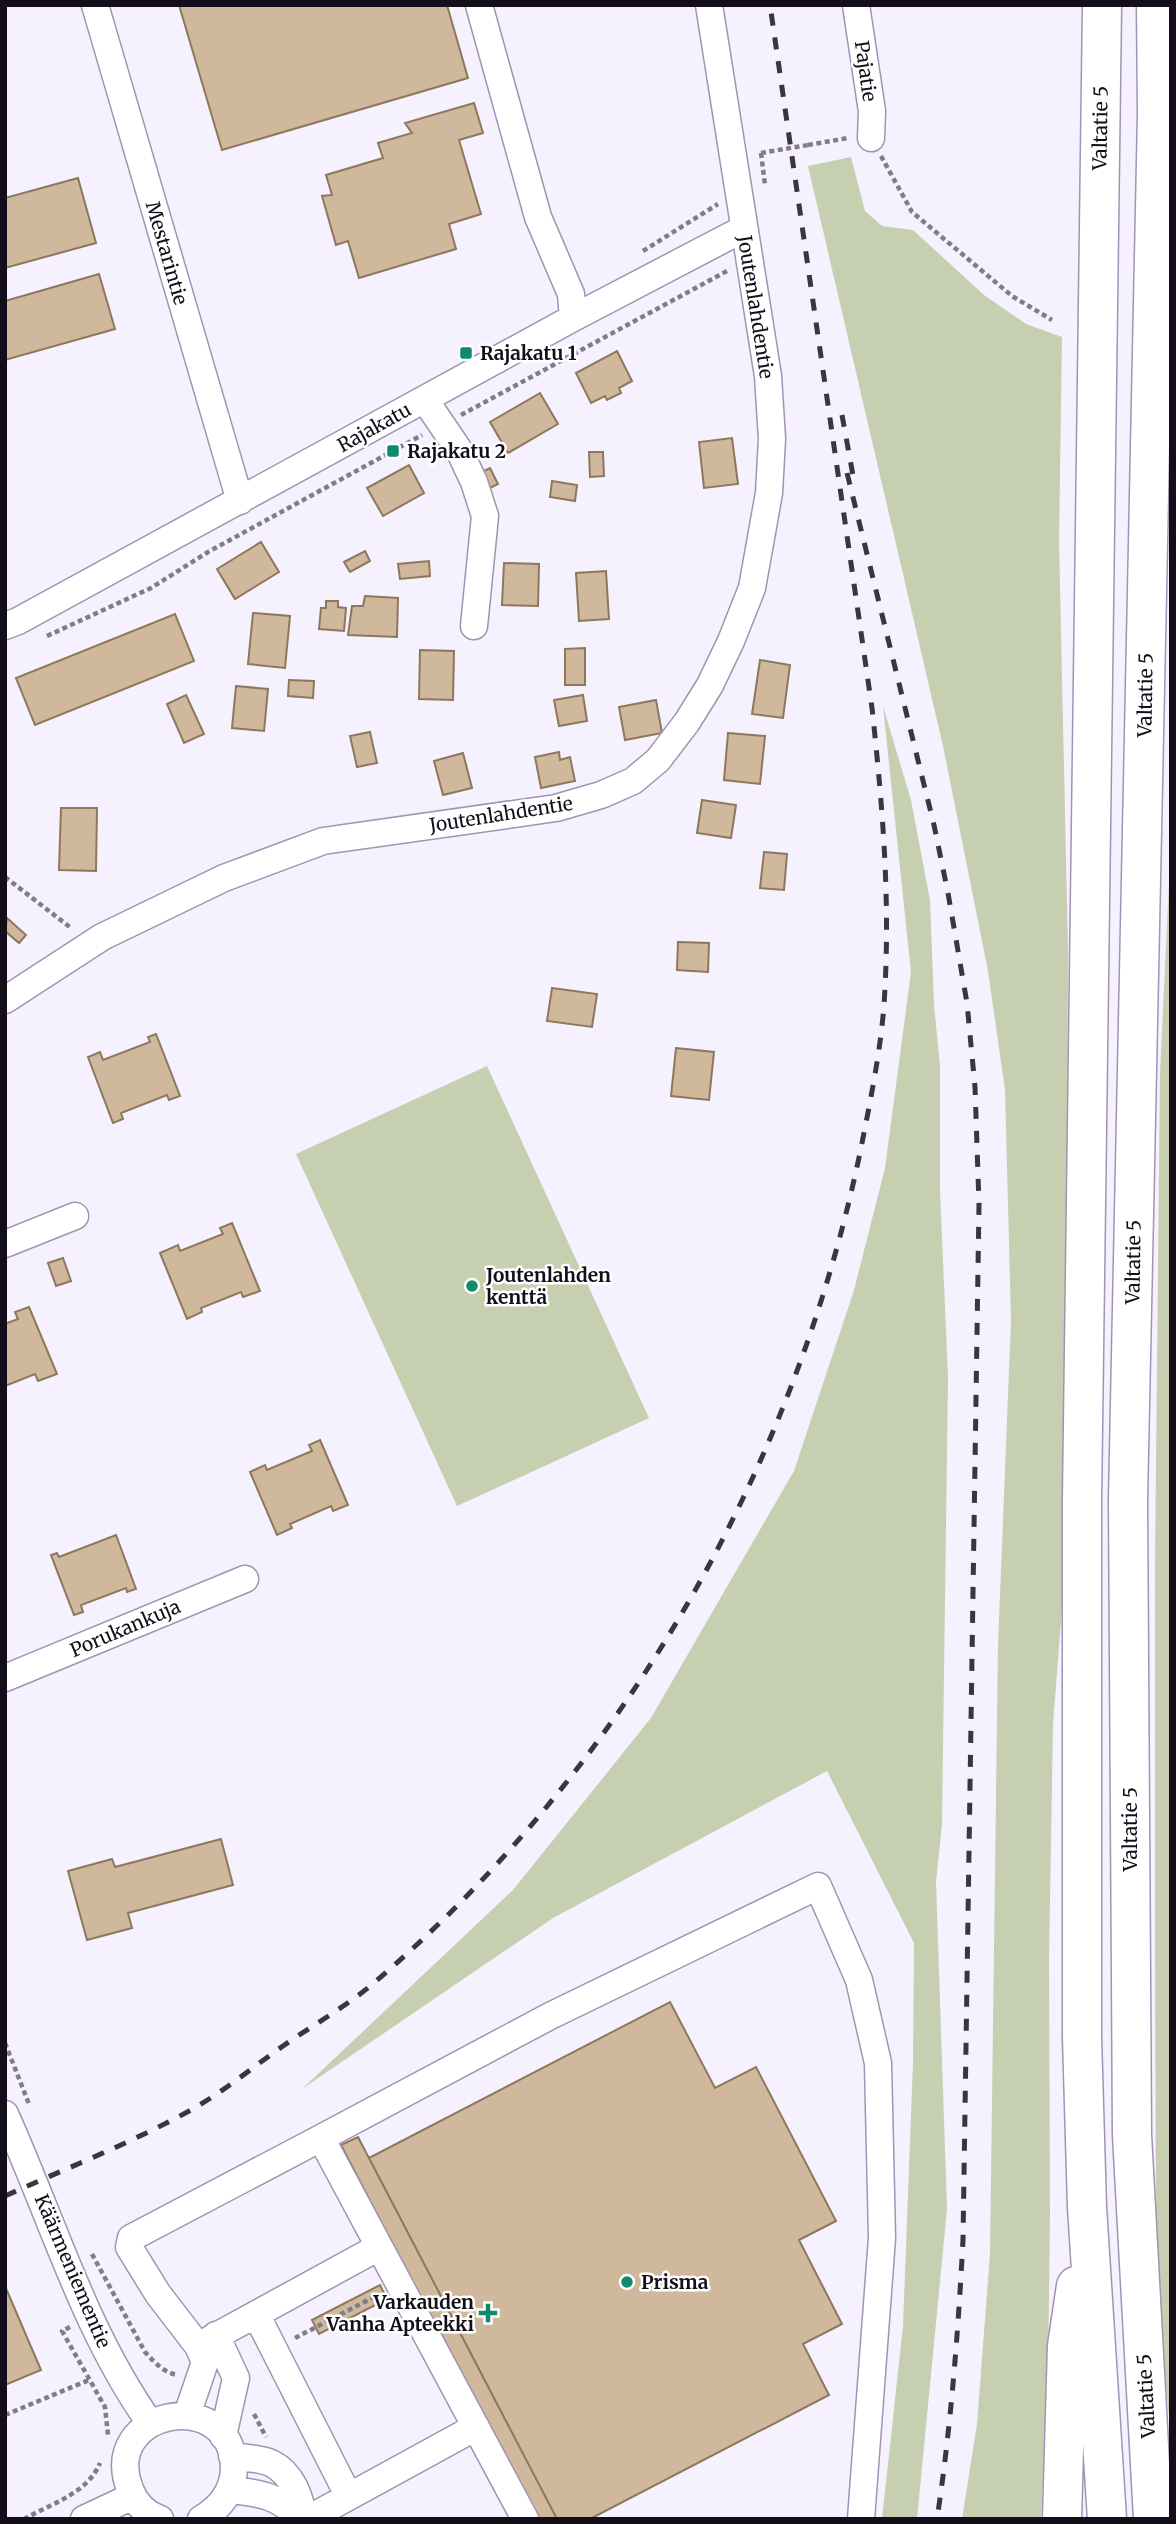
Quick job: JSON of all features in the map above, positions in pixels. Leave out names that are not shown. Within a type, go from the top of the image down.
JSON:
[{"type":"highway","name":"Valtatie 5","points":[[1102,5],[1082,1501],[1082,2037],[1087,2207],[1107,2519]]},
{"type":"highway","name":"Valtatie 5","points":[[1153,2519],[1132,2135],[1128,1500],[1157,113],[1156,5]]},
{"type":"highway","points":[[1157,113],[1171,63]]},
{"type":"highway","points":[[1062,2519],[1067,2346],[1087,2207]]},
{"type":"street","name":"Mestarintie","points":[[95,5],[240,501]]},
{"type":"street","points":[[479,5],[538,217],[571,294],[573,318]]},
{"type":"street","name":"Joutenlahdentie","points":[[5,1000],[92,944],[224,878],[323,841],[556,808],[601,795],[633,781],[658,760],[710,685],[731,641],[751,588],[769,494],[772,439],[768,376],[709,5]]},
{"type":"street","name":"Pajatie","points":[[856,5],[872,111],[871,138]]},
{"type":"street","name":"Rajakatu","points":[[5,626],[240,501],[573,318],[743,229]]},
{"type":"street","points":[[425,400],[444,424],[469,471],[485,516],[474,626]]},
{"type":"street","points":[[5,1244],[75,1216]]},
{"type":"street","name":"Porukankuja","points":[[5,1678],[245,1579]]},
{"type":"street","points":[[201,2519],[212,2512],[229,2490],[234,2468],[227,2446],[236,2378],[207,2340],[158,2294],[129,2247],[131,2238],[550,2016],[818,1885],[859,1980],[878,2063],[882,2238],[861,2519]]},
{"type":"street","name":"Käärmeniementie","points":[[5,2114],[36,2182],[59,2249],[89,2317],[132,2397],[150,2423]]},
{"type":"street","points":[[321,2138],[525,2519]]},
{"type":"street","points":[[207,2340],[379,2247]]},
{"type":"street","points":[[256,2314],[348,2495]]},
{"type":"street","points":[[187,2416],[205,2362],[207,2340]]},
{"type":"street","points":[[160,2519],[142,2508],[133,2496],[127,2481],[126,2464],[130,2448],[138,2434],[150,2423],[174,2415],[201,2419],[227,2446],[270,2462],[283,2472],[299,2492],[305,2519]]},
{"type":"street","points":[[305,2519],[476,2427]]},
{"type":"street","points":[[229,2490],[262,2493],[283,2502],[305,2519]]},
{"type":"street","points":[[84,2519],[133,2496]]},
{"type":"path","points":[[761,153],[837,139],[871,138],[912,212],[1012,296],[1052,320]]},
{"type":"path","points":[[42,638],[151,588],[208,552],[724,274],[748,258]]},
{"type":"path","points":[[5,877],[92,944]]},
{"type":"path","points":[[274,2350],[399,2284]]},
{"type":"path","points":[[62,2331],[105,2407],[107,2445]]},
{"type":"path","points":[[5,2415],[89,2380]]},
{"type":"path","points":[[24,2519],[88,2483],[103,2457]]},
{"type":"green space","points":[[851,157],[865,211],[882,226],[913,230],[984,295],[1026,324],[1062,337],[1059,541],[1068,949],[1067,1280],[1063,1595],[1053,1724],[1049,1958],[1048,2375],[1041,2519],[962,2519],[977,2424],[990,2254],[998,1645],[1011,1320],[1005,1090],[988,971],[943,746],[808,166]]},
{"type":"green space","points":[[883,706],[911,800],[930,900],[934,1005],[940,1066],[940,1191],[948,1377],[942,1824],[936,1882],[947,2209],[917,2519],[882,2519],[903,2326],[913,2063],[914,1943],[827,1771],[553,1918],[302,2089],[513,1890],[651,1718],[794,1471],[854,1290],[885,1168],[911,972]]},
{"type":"green space","points":[[1171,841],[1171,2435],[1165,2377],[1156,2211],[1155,1565],[1160,1073]]},
{"type":"green space","name":"Joutenlahden kenttä","points":[[487,1066],[649,1418],[457,1506],[296,1154]]},
{"type":"building","points":[[179,5],[447,5],[468,78],[222,150]]},
{"type":"building","points":[[474,103],[483,133],[459,140],[481,214],[449,224],[456,249],[359,278],[348,241],[336,245],[322,196],[332,195],[326,175],[383,158],[378,143],[412,133],[405,123]]},
{"type":"building","points":[[78,178],[96,243],[5,268],[5,198]]},
{"type":"building","points":[[99,274],[115,329],[5,360],[5,301]]},
{"type":"building","points":[[617,351],[632,381],[619,388],[621,393],[607,400],[605,396],[591,403],[576,373]]},
{"type":"building","points":[[540,393],[558,424],[508,453],[490,422]]},
{"type":"building","points":[[732,438],[738,484],[704,488],[699,442]]},
{"type":"building","points":[[589,452],[603,452],[604,476],[590,477]]},
{"type":"building","points":[[409,465],[424,493],[383,516],[367,488]]},
{"type":"building","points":[[490,468],[498,484],[484,491],[476,475]]},
{"type":"building","points":[[552,481],[577,485],[575,501],[550,497]]},
{"type":"building","points":[[261,542],[279,572],[235,599],[217,569]]},
{"type":"building","points":[[365,551],[370,561],[350,572],[344,562]]},
{"type":"building","points":[[429,561],[430,576],[400,579],[398,564]]},
{"type":"building","points":[[504,563],[539,564],[538,606],[502,605]]},
{"type":"building","points":[[606,571],[609,619],[579,621],[576,573]]},
{"type":"building","points":[[365,596],[398,598],[397,637],[348,635],[352,606],[363,606]]},
{"type":"building","points":[[326,601],[338,601],[338,607],[346,608],[344,631],[319,629],[321,608],[326,608]]},
{"type":"building","points":[[253,613],[290,616],[285,668],[248,664]]},
{"type":"building","points":[[175,614],[194,661],[35,725],[16,678]]},
{"type":"building","points":[[585,648],[585,685],[565,685],[565,649]]},
{"type":"building","points":[[420,650],[454,651],[453,700],[419,699]]},
{"type":"building","points":[[760,660],[790,665],[783,718],[752,714]]},
{"type":"building","points":[[289,680],[314,681],[313,698],[288,696]]},
{"type":"building","points":[[236,686],[268,689],[264,731],[232,728]]},
{"type":"building","points":[[186,695],[204,734],[184,743],[167,704]]},
{"type":"building","points":[[583,695],[587,721],[559,726],[554,700]]},
{"type":"building","points":[[656,700],[662,733],[625,740],[619,707]]},
{"type":"building","points":[[370,732],[377,763],[357,767],[350,736]]},
{"type":"building","points":[[728,733],[765,736],[760,784],[724,780]]},
{"type":"building","points":[[559,752],[560,760],[570,757],[575,781],[541,788],[535,757]]},
{"type":"building","points":[[463,753],[472,788],[443,795],[434,761]]},
{"type":"building","points":[[702,800],[736,805],[731,838],[697,833]]},
{"type":"building","points":[[61,808],[97,808],[96,871],[59,870]]},
{"type":"building","points":[[764,852],[787,854],[784,890],[760,888]]},
{"type":"building","points":[[7,918],[26,935],[19,943],[5,931]]},
{"type":"building","points":[[678,942],[709,943],[708,972],[677,970]]},
{"type":"building","points":[[552,988],[597,994],[592,1027],[547,1021]]},
{"type":"building","points":[[156,1034],[180,1096],[169,1100],[167,1095],[121,1113],[123,1119],[113,1123],[88,1057],[100,1052],[103,1060],[150,1042],[148,1037]]},
{"type":"building","points":[[676,1048],[714,1052],[709,1100],[671,1096]]},
{"type":"building","points":[[232,1223],[260,1291],[243,1297],[241,1292],[201,1308],[202,1312],[187,1319],[160,1253],[178,1245],[180,1251],[223,1234],[220,1228]]},
{"type":"building","points":[[63,1258],[71,1281],[56,1286],[48,1263]]},
{"type":"building","points":[[29,1307],[57,1374],[38,1381],[35,1374],[5,1386],[5,1324],[18,1319],[15,1312]]},
{"type":"building","points":[[320,1440],[348,1505],[333,1511],[331,1506],[290,1524],[292,1528],[277,1535],[250,1472],[265,1465],[267,1470],[312,1451],[309,1445]]},
{"type":"building","points":[[116,1535],[136,1589],[127,1592],[126,1588],[81,1605],[83,1612],[74,1615],[51,1555],[57,1553],[59,1557]]},
{"type":"building","points":[[221,1839],[233,1885],[128,1913],[132,1928],[87,1940],[68,1871],[112,1859],[115,1867]]},
{"type":"building","name":"Prisma","points":[[670,2002],[715,2088],[756,2067],[836,2221],[799,2240],[842,2324],[803,2344],[829,2395],[590,2519],[557,2519],[369,2158]]},
{"type":"building","points":[[358,2137],[557,2519],[535,2519],[341,2145]]},
{"type":"building","points":[[380,2285],[387,2299],[319,2334],[312,2320]]},
{"type":"building","points":[[5,2286],[41,2370],[5,2385]]},
{"type":"railway","points":[[5,2196],[145,2133],[215,2095],[364,1991],[465,1898],[547,1806],[622,1707],[688,1603],[745,1494],[794,1380],[833,1263],[862,1143],[882,1026],[886,882],[872,708],[770,5]]},
{"type":"railway","points":[[842,415],[854,481]]},
{"type":"railway","points":[[847,473],[934,825],[967,1003],[975,1087],[979,1204],[963,2240],[953,2380],[937,2519]]},
{"type":"place","name":"Rajakatu 1","points":[[466,353]]},
{"type":"place","name":"Rajakatu 2","points":[[393,451]]},
{"type":"place","name":"Joutenlahden kenttä","points":[[472,1286]]},
{"type":"place","name":"Prisma","points":[[627,2282]]},
{"type":"place","name":"Varkauden Vanha Apteekki","points":[[488,2313]]}]
